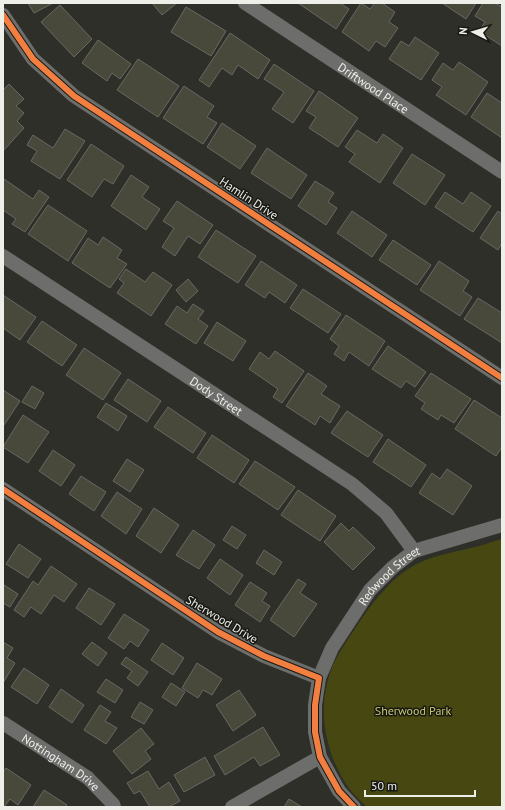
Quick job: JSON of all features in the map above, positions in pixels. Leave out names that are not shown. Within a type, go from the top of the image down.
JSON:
[{"type":"street","name":"Driftwood Place","points":[[245,3],[502,172]]},
{"type":"street","name":"Hamlin Drive","points":[[3,15],[33,59],[74,96],[502,378]]},
{"type":"street","name":"Dody Street","points":[[3,256],[352,484],[386,513],[414,551]]},
{"type":"street","name":"Sherwood Drive","points":[[3,489],[218,632],[264,656],[319,678]]},
{"type":"street","name":"Redwood Street","points":[[319,678],[332,648],[370,590],[393,567],[414,551],[502,525]]},
{"type":"street","points":[[319,678],[315,705],[315,732],[320,757],[339,791],[354,807]]},
{"type":"street","name":"Nottingham Drive","points":[[3,723],[88,778],[113,804],[114,807]]},
{"type":"street","points":[[232,807],[320,757]]},
{"type":"green space","name":"Sherwood Park","points":[[502,539],[502,807],[367,807],[348,787],[333,759],[328,743],[325,728],[325,696],[328,681],[336,659],[372,605],[391,582],[407,570],[430,558]]},
{"type":"building","points":[[28,3],[53,3],[34,13]]},
{"type":"building","points":[[152,3],[177,3],[162,15]]},
{"type":"building","points":[[298,3],[340,3],[349,9],[336,29]]},
{"type":"building","points":[[361,3],[370,9],[375,3],[382,3],[395,12],[389,22],[398,28],[385,47],[376,41],[369,51],[342,32]]},
{"type":"building","points":[[442,3],[476,3],[466,19]]},
{"type":"building","points":[[483,3],[495,3],[502,7],[502,46],[479,31],[485,22],[475,16]]},
{"type":"building","points":[[60,5],[92,39],[74,57],[41,22]]},
{"type":"building","points":[[186,7],[226,31],[211,56],[171,32]]},
{"type":"building","points":[[230,33],[270,60],[258,79],[238,65],[232,75],[222,68],[209,87],[199,80]]},
{"type":"building","points":[[415,37],[439,53],[421,80],[389,59],[401,41],[409,46]]},
{"type":"building","points":[[98,40],[131,64],[120,79],[112,73],[107,81],[82,63]]},
{"type":"building","points":[[138,59],[179,86],[158,117],[117,90]]},
{"type":"building","points":[[459,62],[488,82],[466,115],[436,95],[442,87],[432,80],[443,63],[453,70]]},
{"type":"building","points":[[274,64],[314,91],[293,123],[272,109],[284,92],[264,79]]},
{"type":"building","points":[[9,84],[24,99],[16,106],[24,113],[17,121],[24,128],[3,151],[3,90]]},
{"type":"building","points":[[184,86],[214,106],[207,117],[217,123],[203,144],[163,118]]},
{"type":"building","points":[[319,91],[358,118],[338,147],[309,128],[316,117],[306,111]]},
{"type":"building","points":[[487,93],[502,103],[502,138],[471,117]]},
{"type":"building","points":[[222,123],[256,146],[240,169],[207,147]]},
{"type":"building","points":[[65,129],[85,141],[60,179],[31,161],[37,151],[27,145],[33,135],[53,148]]},
{"type":"building","points":[[357,130],[377,143],[383,134],[403,148],[380,183],[349,162],[355,154],[345,147]]},
{"type":"building","points":[[91,144],[124,166],[113,184],[104,179],[92,197],[67,180]]},
{"type":"building","points":[[267,148],[307,175],[291,199],[251,173]]},
{"type":"building","points":[[412,154],[445,175],[425,205],[393,183]]},
{"type":"building","points":[[131,175],[149,187],[142,197],[160,209],[146,230],[111,206]]},
{"type":"building","points":[[4,179],[33,199],[39,190],[49,197],[25,232],[12,224],[16,219],[3,210]]},
{"type":"building","points":[[315,181],[334,193],[328,202],[337,208],[326,225],[298,206]]},
{"type":"building","points":[[445,192],[463,204],[471,192],[491,206],[473,232],[435,207]]},
{"type":"building","points":[[177,201],[213,225],[200,244],[188,236],[175,256],[162,247],[174,228],[163,221]]},
{"type":"building","points":[[48,205],[87,231],[68,261],[28,234]]},
{"type":"building","points":[[352,211],[387,235],[372,257],[337,233]]},
{"type":"building","points":[[498,211],[502,214],[502,243],[498,250],[480,238]]},
{"type":"building","points":[[216,230],[256,256],[238,283],[198,257]]},
{"type":"building","points":[[103,237],[122,250],[117,258],[127,264],[110,288],[72,263],[88,238],[98,245]]},
{"type":"building","points":[[393,240],[431,265],[417,285],[379,260]]},
{"type":"building","points":[[261,261],[297,285],[285,303],[269,292],[265,298],[245,285]]},
{"type":"building","points":[[439,261],[469,281],[463,291],[472,297],[460,316],[420,290]]},
{"type":"building","points":[[126,269],[145,282],[153,272],[172,285],[151,316],[117,293],[124,283],[119,279]]},
{"type":"building","points":[[188,279],[198,291],[186,302],[176,290]]},
{"type":"building","points":[[303,289],[341,314],[328,333],[290,308]]},
{"type":"building","points":[[3,295],[36,317],[20,340],[3,328]]},
{"type":"building","points":[[478,298],[502,313],[502,343],[464,319]]},
{"type":"building","points":[[193,304],[204,311],[198,319],[208,326],[196,344],[165,324],[177,306],[187,313]]},
{"type":"building","points":[[346,315],[385,341],[369,366],[349,352],[344,361],[334,354],[339,346],[330,339]]},
{"type":"building","points":[[42,321],[77,345],[62,366],[27,342]]},
{"type":"building","points":[[217,322],[246,341],[233,361],[204,343]]},
{"type":"building","points":[[388,346],[426,372],[415,387],[406,381],[401,388],[372,369]]},
{"type":"building","points":[[84,348],[121,373],[103,400],[66,375]]},
{"type":"building","points":[[275,351],[304,371],[282,403],[273,397],[278,389],[249,369],[260,352],[269,359]]},
{"type":"building","points":[[308,373],[327,386],[321,394],[340,406],[330,423],[320,416],[315,425],[286,406]]},
{"type":"building","points":[[431,373],[471,399],[454,423],[441,415],[438,420],[421,409],[425,403],[415,396]]},
{"type":"building","points":[[128,379],[161,401],[147,422],[114,400]]},
{"type":"building","points":[[32,386],[44,393],[35,409],[22,402]]},
{"type":"building","points":[[3,390],[20,401],[4,425],[3,424]]},
{"type":"building","points":[[474,400],[502,418],[502,447],[496,456],[455,429]]},
{"type":"building","points":[[106,403],[127,416],[118,431],[97,417]]},
{"type":"building","points":[[168,407],[206,433],[193,453],[154,427]]},
{"type":"building","points":[[347,411],[383,435],[368,457],[331,433]]},
{"type":"building","points":[[23,415],[49,432],[28,463],[3,447]]},
{"type":"building","points":[[212,435],[249,460],[234,483],[197,458]]},
{"type":"building","points":[[388,439],[426,465],[411,487],[373,462]]},
{"type":"building","points":[[53,450],[75,465],[61,486],[39,471]]},
{"type":"building","points":[[127,459],[144,470],[130,492],[113,481]]},
{"type":"building","points":[[255,461],[295,487],[278,510],[239,484]]},
{"type":"building","points":[[447,469],[472,486],[453,515],[419,493],[432,473],[440,479]]},
{"type":"building","points":[[81,476],[106,492],[94,511],[69,494]]},
{"type":"building","points":[[298,490],[336,516],[320,541],[281,515]]},
{"type":"building","points":[[117,492],[142,509],[126,534],[101,516]]},
{"type":"building","points":[[154,508],[179,525],[161,553],[136,536]]},
{"type":"building","points":[[341,523],[349,531],[353,527],[375,548],[353,570],[324,542]]},
{"type":"building","points":[[232,526],[246,535],[237,549],[223,540]]},
{"type":"building","points":[[193,530],[215,545],[199,569],[176,555]]},
{"type":"building","points":[[19,544],[41,559],[28,578],[6,564]]},
{"type":"building","points":[[264,550],[282,562],[274,575],[256,563]]},
{"type":"building","points":[[220,559],[243,575],[230,595],[207,578]]},
{"type":"building","points":[[51,566],[77,584],[64,602],[54,595],[41,614],[31,607],[24,617],[14,610],[33,581],[38,585]]},
{"type":"building","points":[[298,579],[306,584],[300,593],[317,604],[294,637],[270,620]]},
{"type":"building","points":[[250,582],[267,593],[262,601],[270,606],[260,622],[235,605]]},
{"type":"building","points":[[4,585],[18,594],[10,607],[3,603]]},
{"type":"building","points":[[89,588],[115,604],[101,625],[76,608]]},
{"type":"building","points":[[124,614],[149,630],[138,647],[130,641],[124,649],[108,638]]},
{"type":"building","points":[[3,642],[13,648],[7,658],[15,663],[3,683]]},
{"type":"building","points":[[92,642],[107,653],[98,666],[82,654]]},
{"type":"building","points":[[162,643],[184,658],[173,675],[151,660]]},
{"type":"building","points":[[126,657],[148,672],[138,686],[127,678],[132,671],[121,664]]},
{"type":"building","points":[[197,663],[222,679],[212,695],[203,690],[198,698],[182,688]]},
{"type":"building","points":[[24,668],[49,685],[37,704],[11,687]]},
{"type":"building","points":[[106,679],[123,690],[115,703],[97,692]]},
{"type":"building","points":[[171,683],[185,692],[176,706],[162,697]]},
{"type":"building","points":[[61,689],[84,705],[72,723],[49,707]]},
{"type":"building","points":[[239,690],[256,715],[233,731],[216,705]]},
{"type":"building","points":[[140,702],[153,710],[144,724],[131,717]]},
{"type":"building","points":[[100,705],[111,712],[105,721],[117,728],[106,744],[84,730]]},
{"type":"building","points":[[263,727],[280,755],[260,766],[254,757],[225,775],[214,756]]},
{"type":"building","points":[[141,728],[154,744],[145,751],[151,759],[132,774],[113,751]]},
{"type":"building","points":[[205,757],[215,775],[184,792],[174,775]]},
{"type":"building","points":[[6,768],[31,785],[18,805],[10,799],[3,807],[3,772]]},
{"type":"building","points":[[148,771],[159,789],[169,782],[180,801],[169,807],[150,807],[140,791],[134,794],[127,783]]},
{"type":"building","points":[[44,790],[67,805],[65,807],[33,807]]},
{"type":"building","points":[[289,799],[302,807],[284,807]]},
{"type":"cycle path","points":[[3,15],[33,59],[74,96],[502,378]]},
{"type":"cycle path","points":[[3,489],[218,632],[264,656],[319,678],[315,705],[315,732],[320,757],[339,791],[354,807]]}]
